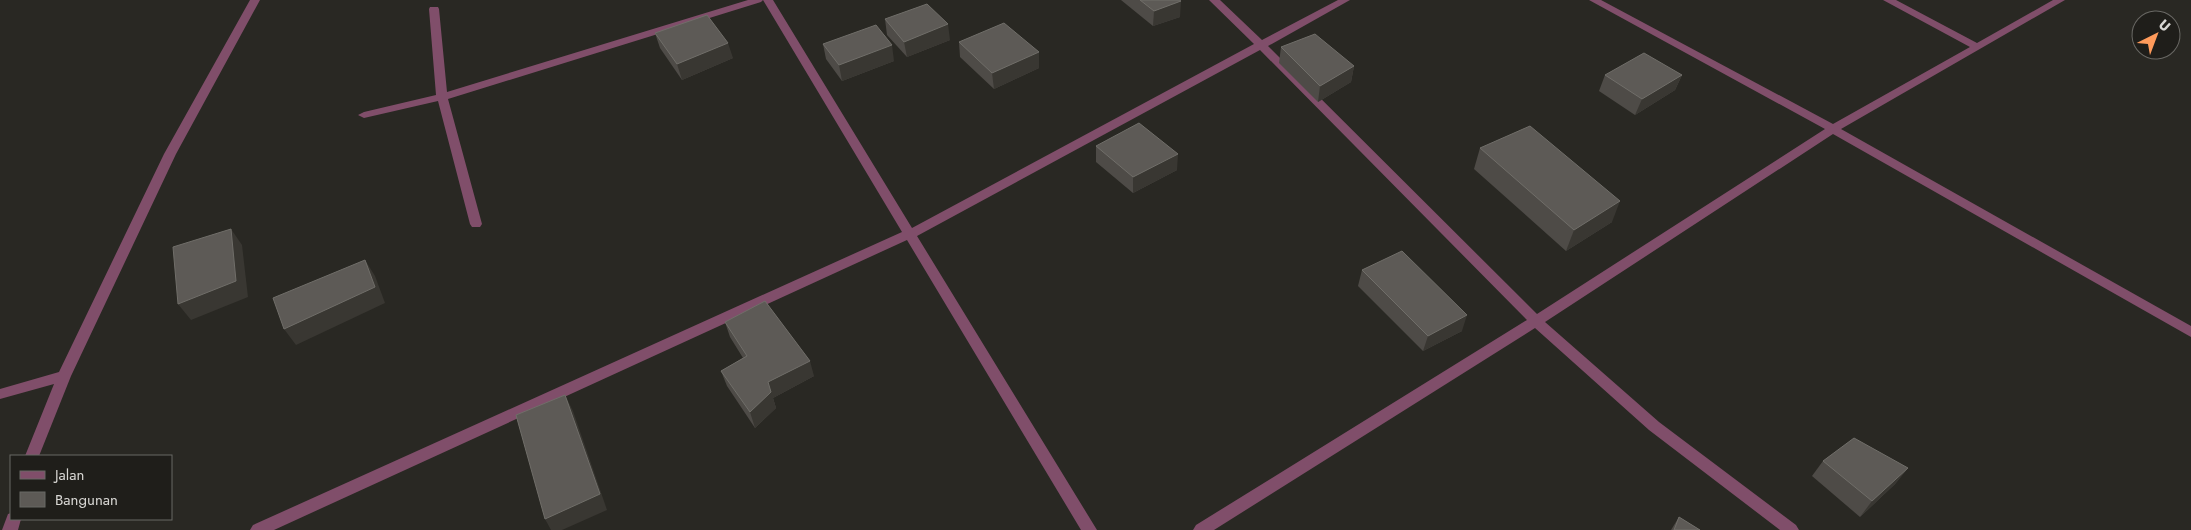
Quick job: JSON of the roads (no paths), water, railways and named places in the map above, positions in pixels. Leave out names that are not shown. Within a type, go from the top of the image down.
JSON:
[{"type":"street","points":[[32,455],[64,376],[170,154],[255,0]]},
{"type":"street","points":[[364,115],[442,97],[758,0]]},
{"type":"street","points":[[768,0],[1089,530]]},
{"type":"street","points":[[1214,0],[1536,321],[1654,426],[1791,530]]},
{"type":"street","points":[[258,530],[910,234],[1345,0]]},
{"type":"street","points":[[1594,0],[1833,129],[2191,332]]},
{"type":"street","points":[[1888,0],[1978,47]]},
{"type":"street","points":[[1202,530],[1536,321],[1833,129],[2060,0]]},
{"type":"street","points":[[434,9],[442,97],[476,224]]},
{"type":"street","points":[[0,394],[64,376]]}]
